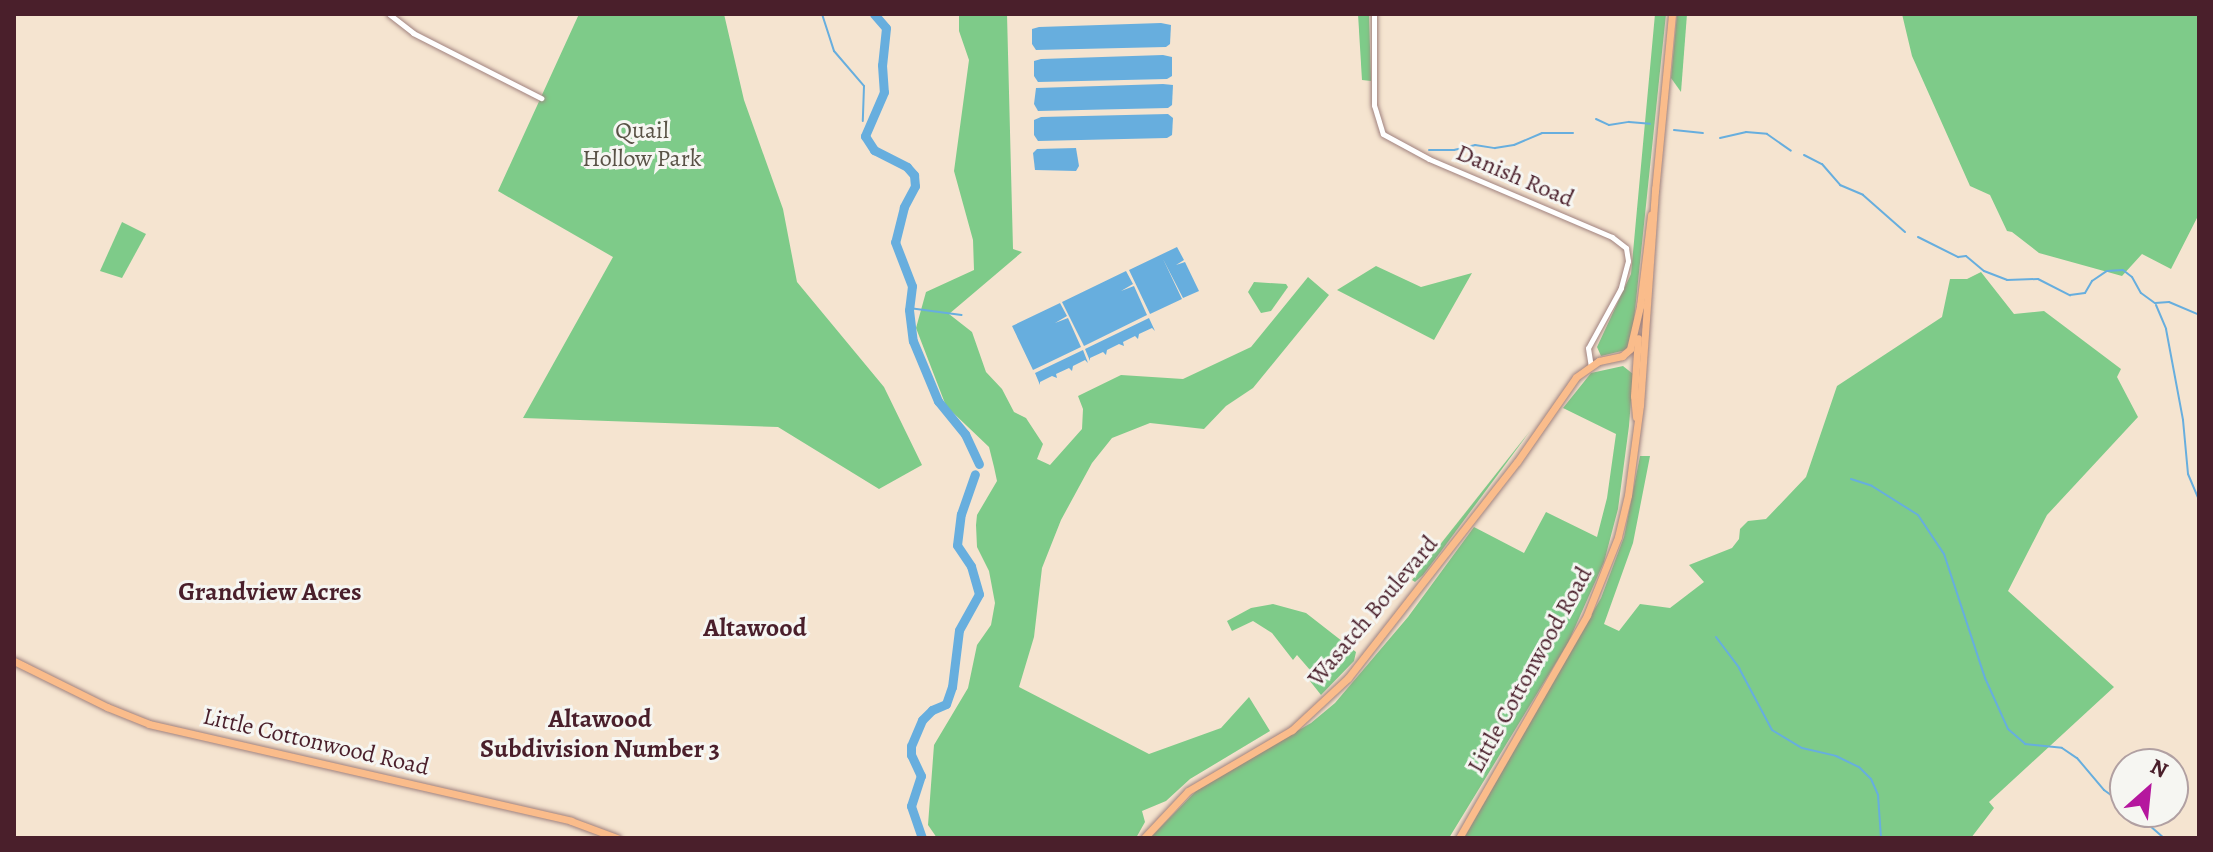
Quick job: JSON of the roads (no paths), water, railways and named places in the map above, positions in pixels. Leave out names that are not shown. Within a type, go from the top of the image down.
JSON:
[{"type":"main road","name":"Wasatch Boulevard","points":[[1640,363],[1672,14]]},
{"type":"main road","name":"Wasatch Boulevard","points":[[1144,838],[1188,791],[1292,730],[1340,688],[1517,462],[1574,381],[1591,366],[1630,349],[1644,302]]},
{"type":"main road","points":[[1591,366],[1613,361],[1640,363]]},
{"type":"main road","name":"Little Cottonwood Road","points":[[1459,838],[1572,643],[1602,582],[1625,510],[1637,420],[1634,396],[1640,363]]},
{"type":"main road","name":"Little Cottonwood Road","points":[[14,661],[149,724],[571,821],[617,838]]},
{"type":"street","points":[[389,14],[413,33],[541,98]]},
{"type":"street","name":"Danish Road","points":[[1374,14],[1374,105],[1383,134],[1429,159],[1612,237],[1626,248],[1628,261],[1619,294],[1588,348],[1591,366]]},
{"type":"water","points":[[1171,25],[1170,44],[1166,47],[1036,50],[1032,44],[1032,29],[1039,27]]},
{"type":"water","points":[[1172,57],[1172,76],[1167,79],[1038,82],[1034,76],[1034,61],[1041,59]]},
{"type":"water","points":[[1173,85],[1172,105],[1168,108],[1038,111],[1034,104],[1036,88]]},
{"type":"water","points":[[1168,114],[1173,118],[1172,135],[1167,138],[1038,141],[1034,135],[1034,120],[1041,117]]},
{"type":"water","points":[[1076,148],[1079,166],[1076,171],[1035,170],[1033,153],[1037,149]]},
{"type":"water","points":[[1177,247],[1184,260],[1176,265],[1185,262],[1199,291],[1183,298],[1163,259],[1182,299],[1150,314],[1129,270]]},
{"type":"water","points":[[1126,271],[1133,284],[1121,291],[1134,286],[1147,315],[1084,346],[1062,302]]},
{"type":"water","points":[[1060,303],[1067,316],[1055,323],[1068,318],[1081,347],[1033,370],[1012,326]]},
{"type":"water","points":[[1149,318],[1155,331],[1152,328],[1139,334],[1138,339],[1135,336],[1123,342],[1124,346],[1119,344],[1107,350],[1106,355],[1103,352],[1090,358],[1090,361],[1085,349]]},
{"type":"water","points":[[1083,350],[1088,363],[1085,360],[1073,366],[1072,371],[1069,368],[1056,374],[1057,378],[1052,376],[1040,382],[1040,385],[1035,373]]},
{"type":"waterway","points":[[822,14],[834,51],[864,86],[863,121]]},
{"type":"waterway","points":[[874,14],[886,28],[882,65],[884,92],[865,136],[874,150],[907,167],[914,175],[915,186],[904,207],[895,242],[912,286],[909,310],[913,341],[938,401],[965,434],[979,464]]},
{"type":"waterway","points":[[1596,119],[1609,125],[1629,122],[1650,124]]},
{"type":"waterway","points":[[1674,130],[1703,133]]},
{"type":"waterway","points":[[1720,138],[1746,132],[1767,134],[1791,151]]},
{"type":"waterway","points":[[1429,150],[1454,150],[1475,145],[1495,148],[1514,145],[1542,133],[1573,133]]},
{"type":"waterway","points":[[1804,155],[1822,164],[1840,185],[1863,195],[1905,232]]},
{"type":"waterway","points":[[1918,237],[1958,257],[1966,256],[1984,271],[2007,280],[2038,279],[2070,295],[2085,293],[2092,281],[2107,271],[2123,270],[2132,277],[2141,293],[2155,303],[2169,302],[2199,315]]},
{"type":"waterway","points":[[2156,305],[2166,329],[2183,420],[2188,474],[2199,500]]},
{"type":"waterway","points":[[909,308],[962,315]]},
{"type":"waterway","points":[[922,838],[911,806],[921,776],[911,755],[911,746],[922,720],[932,710],[946,704],[952,687],[959,630],[979,594],[971,566],[957,545],[961,514],[975,474]]},
{"type":"waterway","points":[[1851,479],[1872,486],[1918,515],[1944,554],[1985,678],[2008,729],[2025,744],[2062,748],[2077,758],[2109,794]]},
{"type":"waterway","points":[[1716,637],[1739,668],[1772,730],[1802,748],[1836,756],[1859,767],[1871,779],[1878,795],[1881,838]]},
{"type":"waterway","points":[[2152,828],[2164,838]]},
{"type":"district","name":"Grandview Acres","points":[[270,592]]},
{"type":"district","name":"Altawood","points":[[755,628]]},
{"type":"district","name":"Altawood Subdivision Number 3","points":[[600,734]]},
{"type":"park label","name":"Quail Hollow Park","points":[[642,145]]}]
